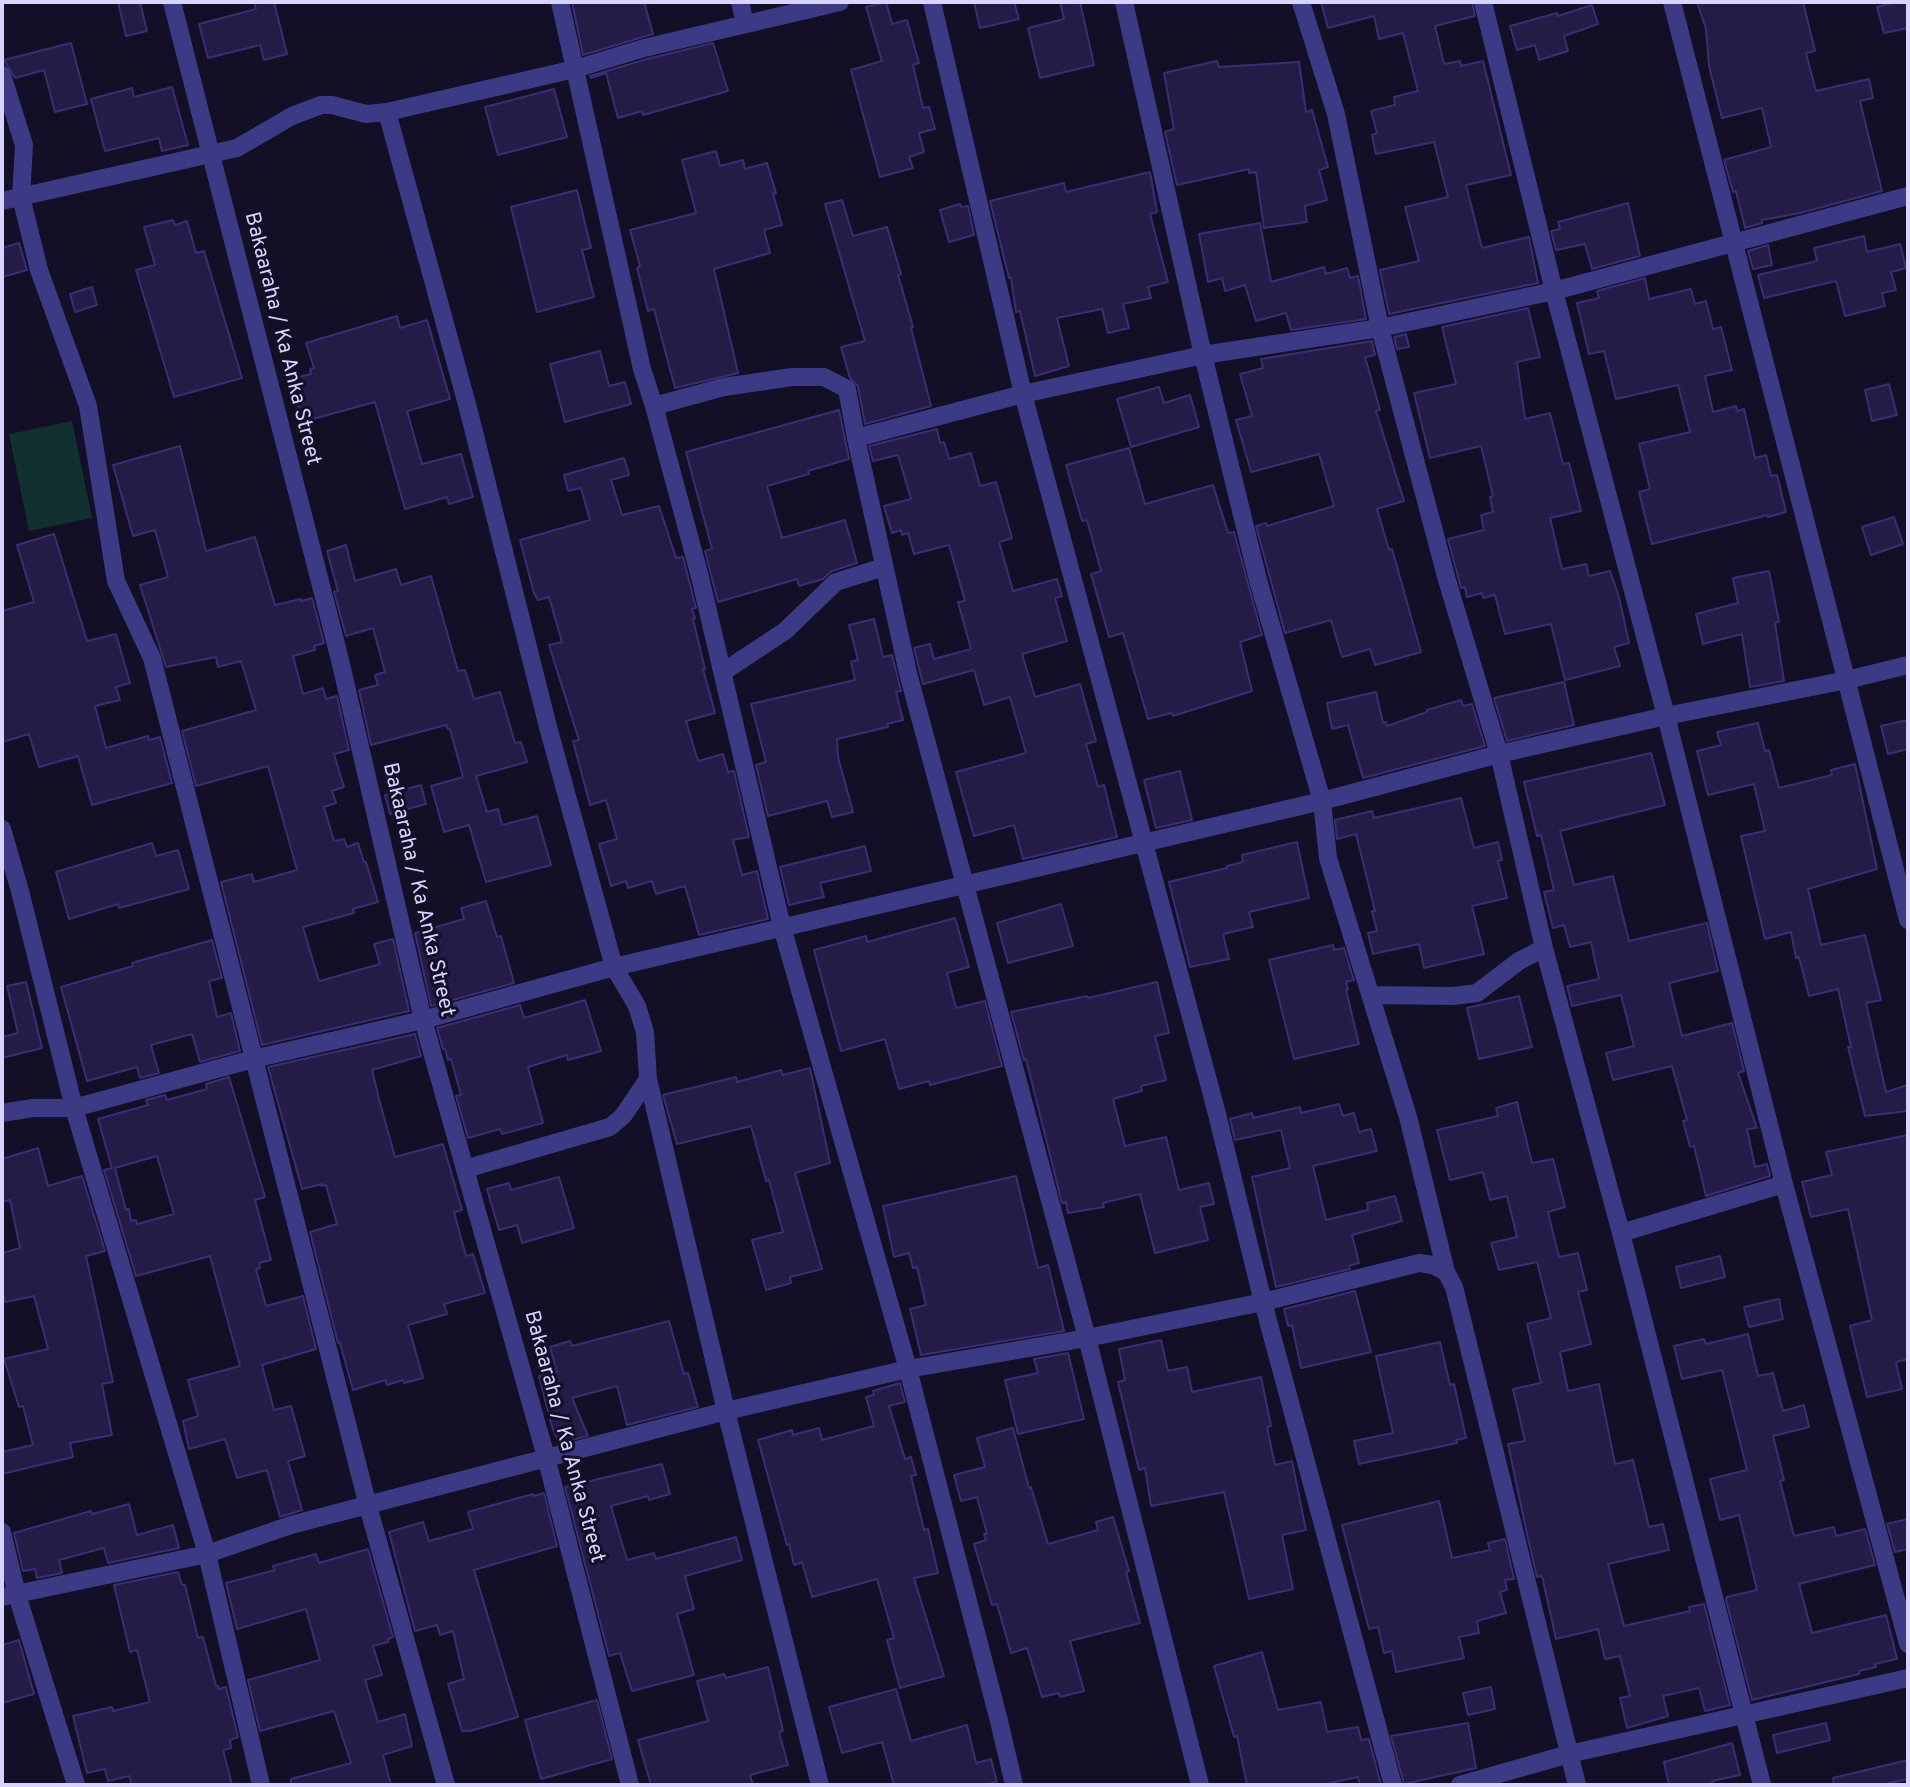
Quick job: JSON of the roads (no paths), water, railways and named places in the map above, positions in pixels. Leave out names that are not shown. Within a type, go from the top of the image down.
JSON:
[{"type":"street","name":"Bakaaraha / Ka Anka Street","points":[[172,2],[340,660],[423,1020],[546,1457],[630,1785]]},
{"type":"street","points":[[560,2],[642,369],[700,577],[782,927],[908,1369],[1014,1785]]},
{"type":"street","points":[[740,2],[745,23]]},
{"type":"street","points":[[2,201],[237,148],[292,116],[321,105],[332,105],[366,114],[387,112],[575,69],[644,48],[840,2]]},
{"type":"street","points":[[932,2],[1023,394],[1145,841],[1263,1302],[1392,1785]]},
{"type":"street","points":[[1124,2],[1203,355],[1258,580],[1322,801],[1328,858],[1408,1117],[1446,1272],[1454,1287],[1577,1785]]},
{"type":"street","points":[[1301,2],[1336,114],[1380,328],[1447,580],[1499,754],[1544,948],[1621,1233],[1762,1785]]},
{"type":"street","points":[[1483,2],[1554,291],[1666,716],[1784,1184],[1908,1644]]},
{"type":"street","points":[[1672,2],[1908,920]]},
{"type":"street","points":[[2,75],[24,145],[20,197],[39,270],[88,406],[116,581],[152,657],[368,1506],[446,1785]]},
{"type":"street","points":[[387,112],[468,408],[548,727],[614,967],[637,1006],[645,1032],[648,1079],[726,1411],[820,1785]]},
{"type":"street","points":[[856,438],[1023,394],[1203,355],[1380,328],[1554,291],[1908,195]]},
{"type":"street","points":[[654,406],[724,387],[792,377],[824,377],[847,389],[908,673],[1087,1338],[1200,1785]]},
{"type":"street","points":[[723,672],[785,631],[836,582],[884,567]]},
{"type":"street","points":[[2,1113],[33,1108],[74,1108],[253,1059],[423,1020],[614,967],[1322,801],[1499,754],[1908,665]]},
{"type":"street","points":[[2,829],[74,1108],[207,1554],[261,1785]]},
{"type":"street","points":[[1370,995],[1453,996],[1477,993],[1519,961],[1544,948]]},
{"type":"street","points":[[465,1169],[610,1127],[623,1116],[648,1079]]},
{"type":"street","points":[[1621,1233],[1784,1184]]},
{"type":"street","points":[[10,1596],[207,1554],[291,1525],[546,1457],[726,1411],[908,1369],[1087,1338],[1263,1302],[1419,1263],[1433,1265],[1446,1272]]},
{"type":"street","points":[[2,1532],[10,1596],[76,1785]]},
{"type":"street","points":[[1460,1785],[1569,1754],[1908,1678]]}]
